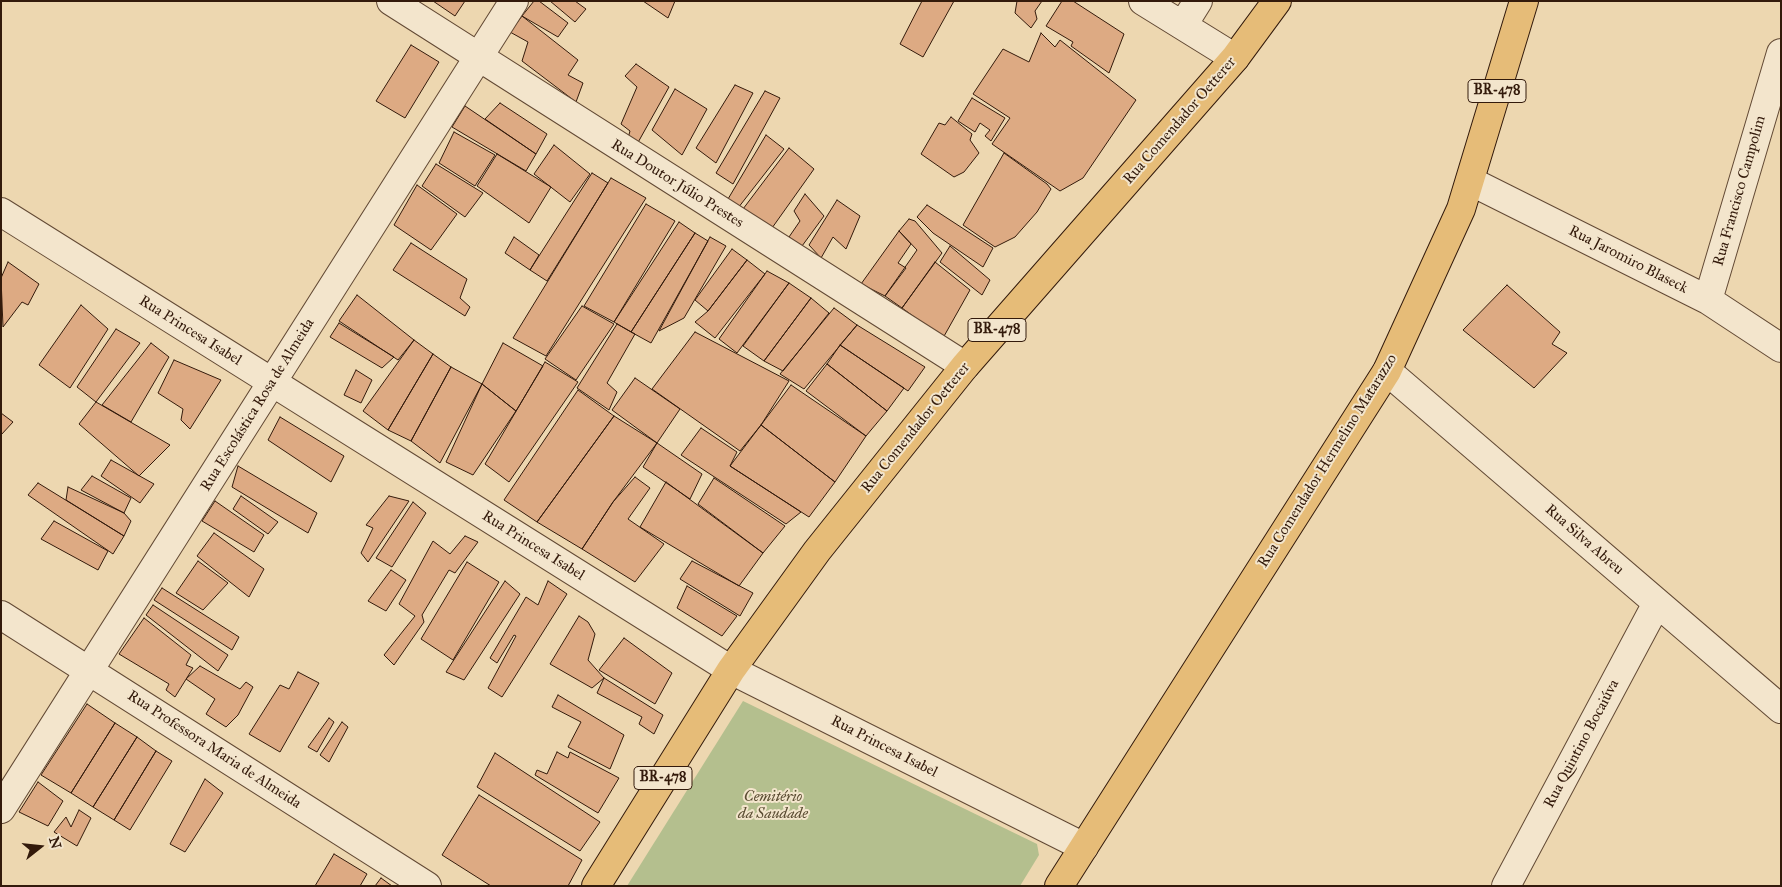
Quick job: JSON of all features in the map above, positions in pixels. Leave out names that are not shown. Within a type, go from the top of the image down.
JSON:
[{"type":"main road","name":"Rua Comendador Oetterer","points":[[596,886],[731,670],[817,551],[965,366],[1236,58],[1277,1]]},
{"type":"main road","name":"Rua Comendador Hermelino Matarazzo","points":[[1059,886],[1387,371],[1461,209],[1524,1]]},
{"type":"street","name":"Rua Doutor Júlio Prestes","points":[[391,1],[965,366]]},
{"type":"street","name":"Rua Escolástica Rosa de Almeida","points":[[1,809],[514,1]]},
{"type":"street","points":[[1143,1],[1236,58]]},
{"type":"street","points":[[1183,25],[1198,1]]},
{"type":"street","name":"Rua Francisco Campolim","points":[[1708,300],[1781,53]]},
{"type":"street","name":"Rua Jaromiro Blaseck","points":[[1470,181],[1708,300],[1781,348]]},
{"type":"street","name":"Rua Princesa Isabel","points":[[1,212],[731,670],[1084,847]]},
{"type":"street","name":"Rua Silva Abreu","points":[[1387,371],[1781,709]]},
{"type":"street","name":"Rua Quintino Bocaiúva","points":[[1506,886],[1657,603]]},
{"type":"street","name":"Rua Professora Maria de Almeida","points":[[1,615],[427,886]]},
{"type":"green space","name":"Cemitério da Saudade","points":[[743,701],[1037,844],[1039,855],[1020,886],[627,886]]},
{"type":"building","points":[[433,1],[465,1],[455,16]]},
{"type":"building","points":[[534,1],[539,1],[568,23],[558,37],[522,16]]},
{"type":"building","points":[[550,1],[575,1],[586,9],[575,22]]},
{"type":"building","points":[[643,1],[675,1],[668,18]]},
{"type":"building","points":[[922,1],[954,1],[923,57],[900,44]]},
{"type":"building","points":[[1017,1],[1042,1],[1035,11],[1037,19],[1031,28],[1015,13]]},
{"type":"building","points":[[1062,1],[1073,1],[1124,34],[1109,73],[1071,46],[1073,42],[1046,26]]},
{"type":"building","points":[[522,16],[578,60],[568,75],[583,83],[576,102],[522,61],[528,42],[510,32]]},
{"type":"building","points":[[1041,33],[1055,47],[1060,40],[1136,100],[1083,178],[1060,191],[992,144],[1010,118],[973,94],[1003,49],[1029,62]]},
{"type":"building","points":[[411,45],[439,62],[405,118],[376,101]]},
{"type":"building","points":[[636,64],[669,87],[636,146],[628,138],[630,131],[621,124],[637,87],[625,76]]},
{"type":"building","points":[[735,85],[753,93],[716,163],[696,148]]},
{"type":"building","points":[[675,89],[707,109],[682,155],[652,130]]},
{"type":"building","points":[[765,91],[780,98],[733,184],[716,173]]},
{"type":"building","points":[[972,98],[1005,118],[991,141],[985,136],[990,130],[980,123],[975,132],[958,121]]},
{"type":"building","points":[[500,103],[547,134],[536,154],[485,119]]},
{"type":"building","points":[[465,106],[536,154],[526,171],[452,127]]},
{"type":"building","points":[[951,117],[972,134],[970,140],[979,153],[964,172],[954,177],[921,154],[939,123],[945,125]]},
{"type":"building","points":[[454,132],[495,155],[475,186],[439,163]]},
{"type":"building","points":[[766,135],[784,149],[738,208],[728,199]]},
{"type":"building","points":[[554,145],[590,174],[570,202],[534,174]]},
{"type":"building","points":[[789,148],[814,169],[772,228],[743,209]]},
{"type":"building","points":[[1004,153],[1047,184],[1051,189],[1037,212],[1015,237],[995,247],[963,225]]},
{"type":"building","points":[[497,154],[551,187],[529,223],[477,186]]},
{"type":"building","points":[[436,164],[483,193],[465,217],[422,186]]},
{"type":"building","points":[[592,173],[608,183],[547,281],[530,270]]},
{"type":"building","points":[[611,178],[646,198],[546,356],[513,338]]},
{"type":"building","points":[[417,185],[457,214],[431,250],[394,225]]},
{"type":"building","points":[[805,194],[824,216],[802,246],[789,237],[800,221],[794,211]]},
{"type":"building","points":[[837,200],[860,216],[846,249],[833,237],[821,258],[809,245]]},
{"type":"building","points":[[646,204],[675,221],[614,322],[584,306]]},
{"type":"building","points":[[927,205],[993,248],[983,267],[933,233],[917,217]]},
{"type":"building","points":[[909,219],[915,221],[942,253],[902,308],[885,296],[917,250],[899,231]]},
{"type":"building","points":[[679,222],[695,233],[631,332],[614,322]]},
{"type":"building","points":[[899,231],[911,244],[898,263],[906,268],[885,296],[861,284]]},
{"type":"building","points":[[695,233],[708,241],[651,343],[631,332]]},
{"type":"building","points":[[514,237],[539,255],[530,270],[505,253]]},
{"type":"building","points":[[710,237],[726,246],[684,318],[659,331]]},
{"type":"building","points":[[411,243],[467,279],[460,298],[470,307],[465,316],[393,270]]},
{"type":"building","points":[[950,246],[990,280],[982,295],[940,262]]},
{"type":"building","points":[[732,249],[747,260],[708,311],[695,300]]},
{"type":"building","points":[[747,260],[765,274],[715,338],[695,322],[708,311]]},
{"type":"building","points":[[8,262],[39,284],[28,305],[22,302],[3,327],[1,278]]},
{"type":"building","points":[[935,262],[970,290],[943,338],[902,308]]},
{"type":"building","points":[[767,271],[789,283],[737,353],[719,339]]},
{"type":"building","points":[[789,283],[811,298],[764,361],[743,346]]},
{"type":"building","points":[[1507,285],[1560,332],[1552,344],[1567,353],[1534,388],[1463,330]]},
{"type":"building","points":[[357,295],[414,340],[398,360],[339,321]]},
{"type":"building","points":[[811,298],[829,313],[783,371],[764,361]]},
{"type":"building","points":[[81,305],[108,329],[70,388],[39,365]]},
{"type":"building","points":[[582,306],[614,324],[576,380],[545,359]]},
{"type":"building","points":[[834,308],[857,325],[804,389],[780,374]]},
{"type":"building","points":[[339,323],[394,357],[382,368],[330,337]]},
{"type":"building","points":[[617,324],[635,334],[607,383],[617,392],[609,410],[577,388]]},
{"type":"building","points":[[857,325],[925,367],[908,391],[840,345]]},
{"type":"building","points":[[116,329],[140,343],[96,402],[77,387]]},
{"type":"building","points":[[695,332],[789,381],[761,425],[740,451],[652,389]]},
{"type":"building","points":[[414,340],[433,354],[388,430],[363,411]]},
{"type":"building","points":[[151,343],[169,357],[131,422],[102,405]]},
{"type":"building","points":[[503,343],[543,366],[516,411],[482,384]]},
{"type":"building","points":[[840,345],[904,388],[887,411],[827,364]]},
{"type":"building","points":[[433,354],[451,367],[411,441],[388,430]]},
{"type":"building","points":[[174,360],[221,380],[190,429],[181,420],[183,409],[158,393]]},
{"type":"building","points":[[545,362],[578,382],[509,482],[485,464]]},
{"type":"building","points":[[827,364],[887,411],[866,436],[806,391]]},
{"type":"building","points":[[451,367],[482,384],[440,463],[411,441]]},
{"type":"building","points":[[356,370],[372,380],[361,403],[344,395]]},
{"type":"building","points":[[635,378],[680,409],[657,443],[612,410]]},
{"type":"building","points":[[482,384],[516,411],[473,475],[446,462]]},
{"type":"building","points":[[791,385],[866,436],[835,482],[761,425]]},
{"type":"building","points":[[578,390],[614,416],[537,522],[504,500]]},
{"type":"building","points":[[96,402],[170,445],[139,476],[79,424]]},
{"type":"building","points":[[1,413],[13,422],[1,435]]},
{"type":"building","points":[[614,416],[657,443],[613,502],[582,549],[537,522]]},
{"type":"building","points":[[280,417],[344,456],[331,482],[268,440]]},
{"type":"building","points":[[761,425],[835,482],[809,517],[730,466]]},
{"type":"building","points":[[701,428],[737,452],[730,466],[801,512],[786,524],[681,455]]},
{"type":"building","points":[[657,443],[702,474],[690,499],[643,467]]},
{"type":"building","points":[[111,460],[154,484],[140,503],[101,476]]},
{"type":"building","points":[[238,466],[317,513],[308,533],[232,487]]},
{"type":"building","points":[[92,476],[131,498],[124,513],[81,490]]},
{"type":"building","points":[[635,477],[650,488],[628,519],[664,544],[635,582],[582,549],[613,502]]},
{"type":"building","points":[[714,478],[785,526],[763,553],[698,504]]},
{"type":"building","points":[[666,482],[763,553],[739,586],[640,527]]},
{"type":"building","points":[[38,483],[124,536],[113,554],[28,495]]},
{"type":"building","points":[[68,487],[124,513],[131,521],[124,536],[66,500]]},
{"type":"building","points":[[241,496],[278,522],[268,534],[233,509]]},
{"type":"building","points":[[389,496],[409,501],[368,562],[361,553],[373,528],[366,525]]},
{"type":"building","points":[[215,501],[264,535],[254,552],[202,521]]},
{"type":"building","points":[[413,502],[426,513],[392,567],[376,558]]},
{"type":"building","points":[[54,521],[108,551],[98,570],[41,539]]},
{"type":"building","points":[[214,533],[264,569],[249,597],[197,556]]},
{"type":"building","points":[[465,536],[478,542],[455,573],[449,570],[422,615],[424,622],[394,665],[384,655],[415,616],[399,604],[433,541],[450,554]]},
{"type":"building","points":[[198,561],[228,583],[203,610],[176,593]]},
{"type":"building","points":[[692,561],[753,593],[740,616],[680,579]]},
{"type":"building","points":[[467,562],[499,582],[453,660],[421,639]]},
{"type":"building","points":[[391,570],[406,580],[386,611],[368,601]]},
{"type":"building","points":[[505,581],[520,594],[464,680],[446,672]]},
{"type":"building","points":[[548,581],[567,594],[502,697],[488,688],[516,636],[514,635],[497,663],[490,658],[526,597],[538,605]]},
{"type":"building","points":[[687,586],[737,616],[722,636],[677,608]]},
{"type":"building","points":[[162,588],[239,637],[232,650],[154,600]]},
{"type":"building","points":[[153,605],[228,655],[218,671],[146,615]]},
{"type":"building","points":[[579,616],[588,622],[595,634],[588,660],[604,678],[592,688],[550,664]]},
{"type":"building","points":[[144,618],[191,655],[186,665],[193,668],[175,697],[166,690],[169,684],[119,654]]},
{"type":"building","points":[[624,638],[672,673],[655,704],[599,670]]},
{"type":"building","points":[[200,666],[240,689],[246,682],[253,687],[238,715],[226,727],[206,714],[215,699],[186,679]]},
{"type":"building","points":[[298,672],[319,683],[280,752],[249,734],[280,685],[289,689]]},
{"type":"building","points":[[604,678],[663,715],[654,734],[639,724],[642,717],[597,693]]},
{"type":"building","points":[[558,695],[624,735],[610,769],[568,747],[581,722],[552,707]]},
{"type":"building","points":[[87,704],[115,723],[71,793],[41,775]]},
{"type":"building","points":[[329,718],[334,722],[317,752],[308,747]]},
{"type":"building","points":[[342,722],[348,727],[329,762],[320,755]]},
{"type":"building","points":[[115,723],[137,737],[93,807],[71,793]]},
{"type":"building","points":[[137,737],[156,751],[114,820],[93,807]]},
{"type":"building","points":[[156,751],[172,761],[130,830],[114,820]]},
{"type":"building","points":[[557,752],[568,758],[570,752],[619,778],[598,813],[535,775],[537,770],[547,774]]},
{"type":"building","points":[[495,753],[600,822],[580,851],[477,787]]},
{"type":"building","points":[[205,779],[223,793],[185,852],[170,844]]},
{"type":"building","points":[[38,782],[63,801],[48,826],[19,812]]},
{"type":"building","points":[[479,795],[582,860],[568,886],[491,886],[442,855]]},
{"type":"building","points":[[79,810],[91,818],[77,846],[54,832],[66,817],[71,827]]},
{"type":"building","points":[[334,854],[367,874],[360,886],[315,886]]},
{"type":"building","points":[[381,878],[392,886],[375,886]]}]
